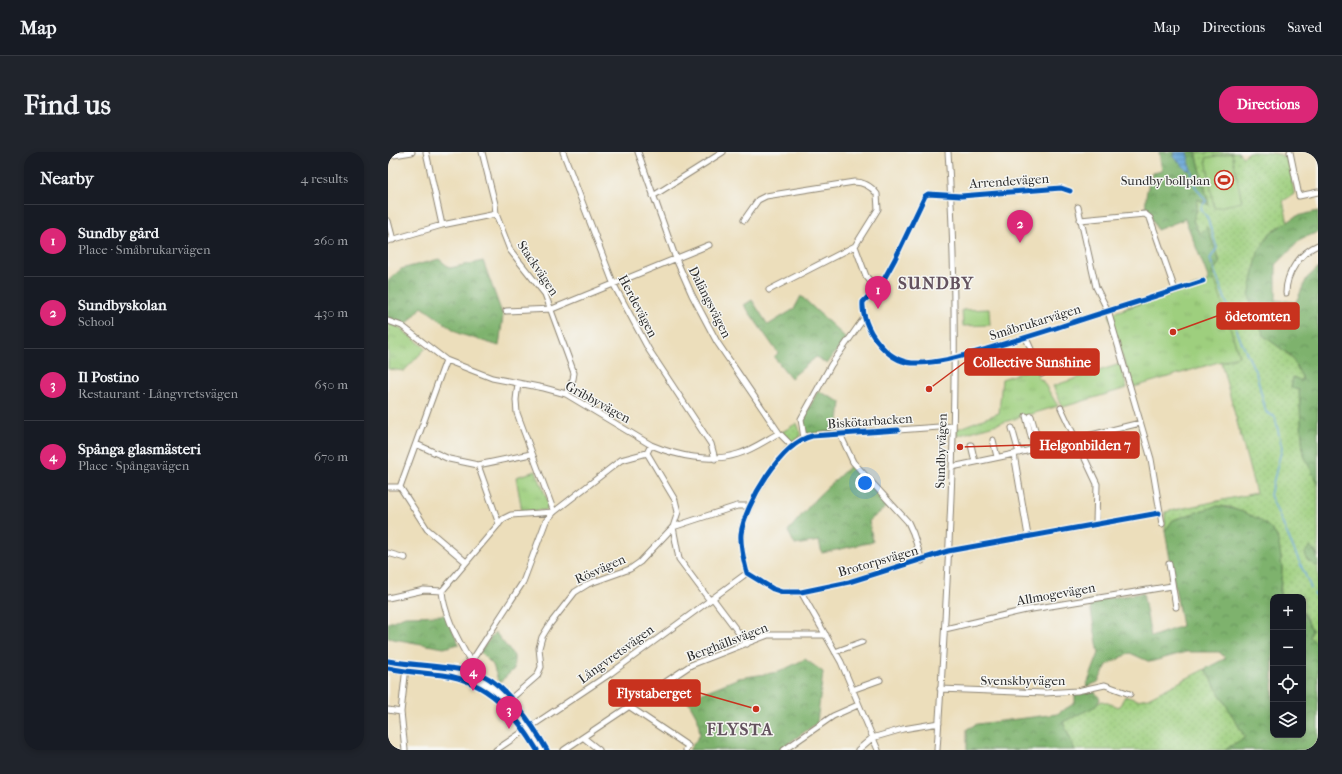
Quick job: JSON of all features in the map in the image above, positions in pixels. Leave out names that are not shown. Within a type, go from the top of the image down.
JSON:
[{"type":"street","points":[[388,156],[412,152]]},
{"type":"street","points":[[426,152],[442,225]]},
{"type":"street","name":"Stackvägen","points":[[482,152],[495,204],[496,214],[510,250],[545,294],[552,310],[559,336],[574,373],[574,379],[566,394]]},
{"type":"street","name":"Herdevägen","points":[[563,152],[614,285],[650,350],[711,444],[715,459]]},
{"type":"street","name":"Dalängsvägen","points":[[638,152],[676,259],[710,331],[779,432],[792,446]]},
{"type":"street","points":[[653,196],[723,152]]},
{"type":"street","name":"Sundbyvägen","points":[[937,750],[953,426],[954,359],[948,152]]},
{"type":"street","points":[[1290,152],[1299,196],[1318,192]]},
{"type":"street","points":[[744,220],[758,200],[766,196],[861,182],[873,189],[879,198],[879,204],[876,212],[856,246],[866,276],[876,288]]},
{"type":"street","name":"Arrendevägen","points":[[950,194],[961,196],[1061,188],[1070,191]]},
{"type":"street","points":[[804,438],[800,419],[831,365],[864,318],[863,302],[883,280],[895,259],[925,196],[928,194],[950,194]]},
{"type":"street","points":[[1078,207],[1096,287],[1108,310],[1151,459],[1162,524]]},
{"type":"street","points":[[388,221],[390,241],[442,225],[496,214]]},
{"type":"street","points":[[1080,220],[1145,214],[1150,218],[1175,290]]},
{"type":"street","points":[[506,311],[552,310],[709,245]]},
{"type":"street","points":[[1286,293],[1286,284],[1290,272],[1299,259],[1318,245]]},
{"type":"street","points":[[769,290],[813,269],[852,246],[856,246]]},
{"type":"street","name":"Småbrukarvägen","points":[[864,318],[871,332],[880,343],[898,359],[912,363],[954,359],[1026,338],[1108,310],[1203,281]]},
{"type":"street","name":"Gribbyvägen","points":[[388,321],[402,326],[446,360],[492,378],[566,394],[651,445],[665,451],[715,459],[739,454],[779,432]]},
{"type":"street","name":"Småbrukarvägen","points":[[1026,338],[1042,374]]},
{"type":"street","points":[[400,486],[446,360]]},
{"type":"street","points":[[518,383],[516,400],[517,413],[531,454],[554,512]]},
{"type":"street","points":[[1061,408],[1097,484],[1096,523]]},
{"type":"street","points":[[1029,416],[1037,448]]},
{"type":"street","points":[[952,467],[1140,423]]},
{"type":"street","name":"Biskötarbacken","points":[[898,430],[953,426]]},
{"type":"street","points":[[1012,428],[1017,453],[1028,536]]},
{"type":"street","name":"Biskötarbacken","points":[[792,446],[804,438],[874,431]]},
{"type":"street","points":[[840,434],[853,462],[908,522],[914,533],[922,561]]},
{"type":"street","points":[[993,440],[997,457]]},
{"type":"street","points":[[416,444],[448,458],[478,465],[531,454]]},
{"type":"street","points":[[469,677],[471,662],[523,582],[546,521],[554,512],[621,460],[647,453],[651,445]]},
{"type":"street","points":[[971,445],[975,462]]},
{"type":"street","points":[[747,573],[741,535],[745,517],[759,488],[792,446]]},
{"type":"street","points":[[647,453],[675,500],[678,512],[673,527],[679,559],[708,598],[714,600],[747,644]]},
{"type":"street","points":[[478,465],[498,524]]},
{"type":"street","points":[[388,487],[400,486]]},
{"type":"street","points":[[400,486],[427,529],[466,562]]},
{"type":"street","name":"Rösvägen","points":[[507,702],[537,676],[541,667],[539,648],[542,637],[550,624],[575,592],[588,584],[621,573],[635,566],[673,527],[737,506],[750,506]]},
{"type":"street","points":[[471,662],[462,648],[443,603],[442,591],[503,519],[511,514],[554,512]]},
{"type":"street","name":"Brotorpsvägen","points":[[747,573],[773,589],[782,592],[801,592],[849,582],[922,561],[948,551],[1096,523],[1159,513]]},
{"type":"street","points":[[388,553],[405,558]]},
{"type":"street","points":[[1169,564],[1176,607]]},
{"type":"street","name":"Långvretsvägen","points":[[496,750],[611,673],[747,573]]},
{"type":"street","name":"Allmogevägen","points":[[944,629],[1026,610],[1172,586]]},
{"type":"street","points":[[388,598],[424,590],[442,591]]},
{"type":"street","points":[[801,592],[835,652],[878,750]]},
{"type":"street","name":"Berghällsvägen","points":[[564,750],[691,665],[768,635],[826,635]]},
{"type":"street","points":[[835,652],[862,642]]},
{"type":"street","points":[[388,664],[461,674],[478,680],[492,689],[507,702],[529,728],[542,750]]},
{"type":"street","points":[[405,750],[400,712],[406,667]]},
{"type":"street","points":[[852,690],[880,680]]},
{"type":"street","name":"Svenskbyvägen","points":[[940,689],[1045,693],[1077,691],[1105,685],[1130,694]]},
{"type":"street","points":[[784,750],[833,716],[858,705]]},
{"type":"street","points":[[630,707],[688,746],[686,750]]},
{"type":"street","points":[[388,710],[400,712]]},
{"type":"street","points":[[858,750],[872,738],[903,729],[939,723]]},
{"type":"street","points":[[584,738],[598,750]]},
{"type":"green space","points":[[1159,152],[1175,152],[1174,154],[1177,160],[1187,170],[1191,170],[1187,152],[1196,152],[1209,205],[1197,199],[1197,209],[1193,221],[1200,234],[1207,227],[1220,262],[1212,273],[1239,356],[1121,312],[1124,308],[1207,283],[1208,277],[1185,219],[1157,230],[1151,216],[1146,211],[1147,192],[1153,173],[1162,171]]},
{"type":"green space","points":[[1196,152],[1238,152],[1243,157],[1248,152],[1264,152],[1280,155],[1289,159],[1294,194],[1283,201],[1288,223],[1270,233],[1264,336],[1289,355],[1298,367],[1301,374],[1302,382],[1293,377],[1291,388],[1299,389],[1303,453],[1318,485],[1318,557],[1315,550],[1316,566],[1318,565],[1318,645],[1310,637],[1312,630],[1306,618],[1306,594],[1280,594],[1282,568],[1277,536],[1266,525],[1252,516],[1229,507],[1216,506],[1173,520],[1165,531],[1165,512],[1256,493],[1221,362],[1239,356],[1212,273],[1220,261],[1207,228],[1200,234],[1193,221],[1197,209],[1197,199],[1209,205]]},
{"type":"green space","name":"Sundby bollplan","points":[[1232,153],[1242,202],[1214,208],[1206,158]]},
{"type":"green space","points":[[1318,211],[1318,232],[1301,239],[1276,265],[1276,300],[1296,302],[1307,278],[1318,268],[1318,485],[1303,453],[1299,390],[1291,388],[1293,377],[1302,381],[1302,377],[1291,356],[1264,336],[1249,296],[1258,252],[1270,233],[1297,216]]},
{"type":"green space","points":[[439,259],[450,268],[483,261],[503,316],[499,346],[460,334],[422,307],[405,326],[388,318],[388,281],[401,269]]},
{"type":"green space","points":[[1215,280],[1239,356],[1134,387],[1120,351],[1109,314]]},
{"type":"green space","points":[[801,296],[846,338],[827,364],[816,357],[791,378],[774,357],[778,353],[744,305],[752,300],[768,325],[794,309]]},
{"type":"green space","points":[[989,309],[990,325],[963,326],[962,310]]},
{"type":"green space","points":[[388,323],[398,327],[426,348],[404,371],[388,369]]},
{"type":"green space","points":[[1120,364],[1127,388],[1063,407],[1053,386]]},
{"type":"green space","points":[[1036,367],[1038,370],[1038,378],[1042,380],[1058,406],[957,436],[957,429],[999,413],[1002,379]]},
{"type":"green space","points":[[818,391],[841,402],[838,431],[805,434],[803,420]]},
{"type":"green space","points":[[797,423],[801,434],[799,438],[792,442],[782,432]]},
{"type":"green space","points":[[852,464],[889,505],[869,521],[873,542],[822,553],[819,541],[795,545],[788,531],[817,497]]},
{"type":"green space","points":[[536,471],[550,507],[547,510],[522,511],[516,477]]},
{"type":"green space","points":[[1216,506],[1249,514],[1264,523],[1276,535],[1282,569],[1280,594],[1270,594],[1270,738],[1306,738],[1306,618],[1312,630],[1310,637],[1318,645],[1318,739],[1312,750],[1225,750],[1245,737],[1205,669],[1226,658],[1219,652],[1186,652],[1150,662],[1130,653],[1107,665],[1098,682],[1086,687],[1099,653],[1089,601],[1143,593],[1151,637],[1182,626],[1165,531],[1173,520]]},
{"type":"green space","points":[[1310,547],[1317,555],[1318,565],[1316,566],[1307,560],[1305,553]]},
{"type":"green space","points":[[446,615],[459,644],[444,648],[388,638],[388,623],[405,616]]},
{"type":"green space","points":[[495,632],[514,656],[514,669],[499,683],[493,665],[480,652]]},
{"type":"green space","points":[[805,659],[823,672],[817,723],[779,750],[689,750],[700,735],[698,719],[687,699],[739,678],[779,672]]},
{"type":"green space","points":[[1205,669],[1245,737],[1225,750],[1075,750],[1063,722],[1102,701],[1119,707],[1125,696],[1137,700],[1148,698]]},
{"type":"green space","points":[[1095,692],[1100,699],[1096,706],[1063,722],[1075,750],[967,750],[967,729],[977,724],[1057,714],[1075,703],[1075,694]]},
{"type":"water","points":[[1175,152],[1187,152],[1191,170],[1187,170],[1174,157]]},
{"type":"waterway","points":[[1191,170],[1195,186],[1206,201],[1201,207],[1202,211],[1207,217],[1217,248],[1210,259],[1241,341],[1256,373],[1266,412],[1275,417],[1282,448],[1270,495],[1311,588]]},
{"type":"waterway","points":[[1314,593],[1318,599]]},
{"type":"cycle path","points":[[1070,191],[1061,188],[961,196],[928,194],[925,196],[883,281],[863,302],[863,312],[866,322],[877,341],[893,356],[902,361],[912,363],[940,361],[1028,337],[1203,281]]},
{"type":"cycle path","points":[[898,430],[812,436],[800,441],[788,450],[766,476],[749,507],[744,521],[741,534],[741,544],[747,573],[773,589],[782,592],[801,592],[849,582],[948,551],[1159,513]]},
{"type":"cycle path","points":[[388,661],[472,672],[491,680],[510,697],[519,708],[547,750]]},
{"type":"cycle path","points":[[388,668],[443,675],[459,678],[474,684],[499,701],[519,724],[537,750]]},
{"type":"place","name":"Sundby bollplan","points":[[1224,180]]},
{"type":"place","name":"Sundbyskolan","points":[[1020,243]]},
{"type":"place","name":"Sundby gård","points":[[878,309]]},
{"type":"place","name":"ödetomten","points":[[1173,332]]},
{"type":"place","name":"Collective Sunshine","points":[[929,389]]},
{"type":"place","name":"Helgonbilden 7","points":[[960,447]]},
{"type":"place","name":"Spånga glasmästeri","points":[[473,691]]},
{"type":"place","name":"Flystaberget","points":[[756,709]]},
{"type":"place","name":"Il Postino","points":[[509,729]]},
{"type":"district","name":"SUNDBY","points":[[936,283]]},
{"type":"district","name":"FLYSTA","points":[[740,729]]}]
